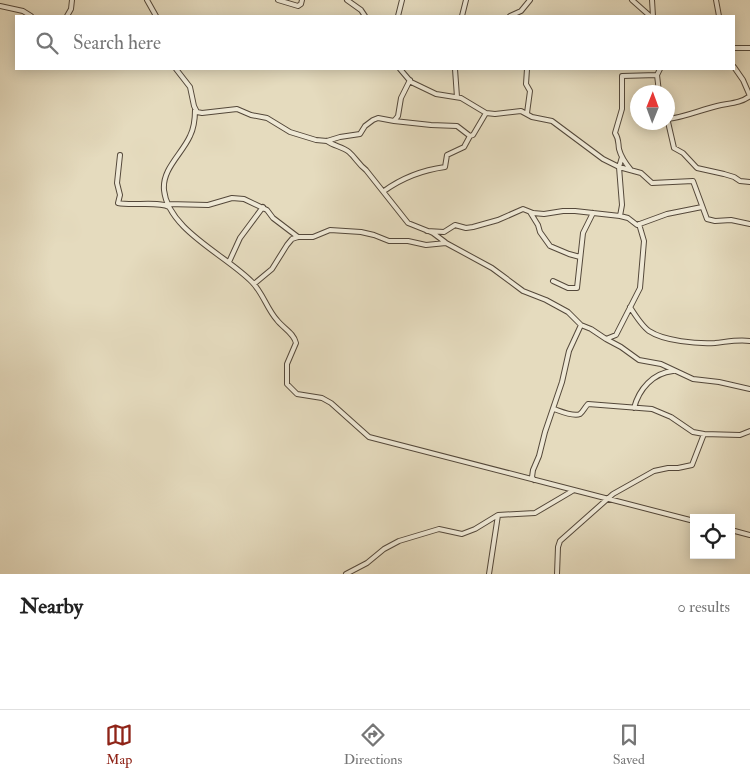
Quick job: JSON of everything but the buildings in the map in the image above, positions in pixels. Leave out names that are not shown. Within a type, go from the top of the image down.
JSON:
[{"type":"street","points":[[68,15],[71,9],[72,0]]},
{"type":"street","points":[[147,0],[155,15]]},
{"type":"street","points":[[278,0],[298,6],[302,0]]},
{"type":"street","points":[[347,0],[352,1],[364,15]]},
{"type":"street","points":[[398,15],[402,0]]},
{"type":"street","points":[[462,15],[466,0]]},
{"type":"street","points":[[519,14],[530,0]]},
{"type":"street","points":[[632,0],[651,15]]},
{"type":"street","points":[[652,0],[652,15]]},
{"type":"street","points":[[716,0],[719,15]]},
{"type":"street","points":[[0,6],[24,11],[30,15]]},
{"type":"street","points":[[735,48],[750,48]]},
{"type":"street","points":[[675,119],[715,106],[741,102],[750,96],[743,80],[735,68]]},
{"type":"street","points":[[177,70],[192,90],[195,110],[191,134],[165,178],[164,188],[168,206],[190,232],[254,284],[276,320],[296,340],[295,348],[288,359],[286,371],[287,384],[294,392],[300,395],[322,398],[331,402],[371,438],[606,498],[640,509],[690,520]]},
{"type":"street","points":[[401,70],[410,80],[432,92],[456,97],[486,113],[501,114],[517,111],[527,113],[536,118],[552,121],[587,148],[619,167],[641,173],[650,182],[693,180],[707,219],[711,221],[731,220],[750,224]]},
{"type":"street","points":[[455,70],[456,97]]},
{"type":"street","points":[[527,70],[526,84],[530,91],[527,113]]},
{"type":"street","points":[[658,85],[657,76],[660,70]]},
{"type":"street","points":[[632,171],[625,163],[615,133],[622,109],[622,76],[657,76]]},
{"type":"street","points":[[394,121],[398,116],[401,98],[410,80]]},
{"type":"street","points":[[195,110],[202,113],[237,109],[271,120],[290,132],[316,140],[327,141],[337,137],[360,134],[367,124],[376,119],[431,126],[457,126],[470,136]]},
{"type":"street","points":[[384,192],[399,181],[431,169],[444,167],[447,155],[464,147],[486,113]]},
{"type":"street","points":[[670,130],[674,148],[683,153],[695,167],[729,175],[741,182],[750,182]]},
{"type":"street","points":[[327,141],[349,152],[411,225],[427,231],[492,268],[523,291],[546,300],[568,312],[581,325],[622,348],[635,358],[662,364],[693,379],[719,382],[750,389]]},
{"type":"street","points":[[120,155],[117,186],[120,195],[118,203],[162,204],[168,206],[208,205],[238,198],[263,208],[275,220],[298,237]]},
{"type":"street","points":[[620,216],[622,204],[619,167],[622,156]]},
{"type":"street","points":[[427,231],[444,232],[454,225],[466,228],[473,227],[502,219],[521,209],[544,214],[563,211],[620,216],[639,224],[666,214],[702,207]]},
{"type":"street","points":[[229,262],[240,238],[263,208]]},
{"type":"street","points":[[530,212],[540,232],[550,246],[580,257]]},
{"type":"street","points":[[553,281],[568,288],[577,288],[583,233],[593,213]]},
{"type":"street","points":[[606,340],[616,335],[640,290],[644,241],[639,224]]},
{"type":"street","points":[[254,284],[272,270],[290,240],[298,237],[313,238],[330,230],[368,233],[389,242],[446,243]]},
{"type":"street","points":[[630,306],[639,321],[649,331],[664,337],[705,343],[750,340]]},
{"type":"street","points":[[534,480],[532,477],[533,470],[554,410],[569,351],[581,325]]},
{"type":"street","points":[[634,408],[638,396],[650,381],[660,374],[674,371]]},
{"type":"street","points":[[554,410],[578,414],[588,404],[656,410],[671,417],[693,432],[740,435],[750,431]]},
{"type":"street","points":[[557,574],[560,541],[606,498],[654,471],[692,464],[704,434]]},
{"type":"street","points":[[346,574],[394,543],[439,528],[462,534],[475,529],[498,515],[535,513],[574,490]]},
{"type":"street","points":[[489,574],[498,515]]},
{"type":"street","points":[[735,531],[750,535]]}]
